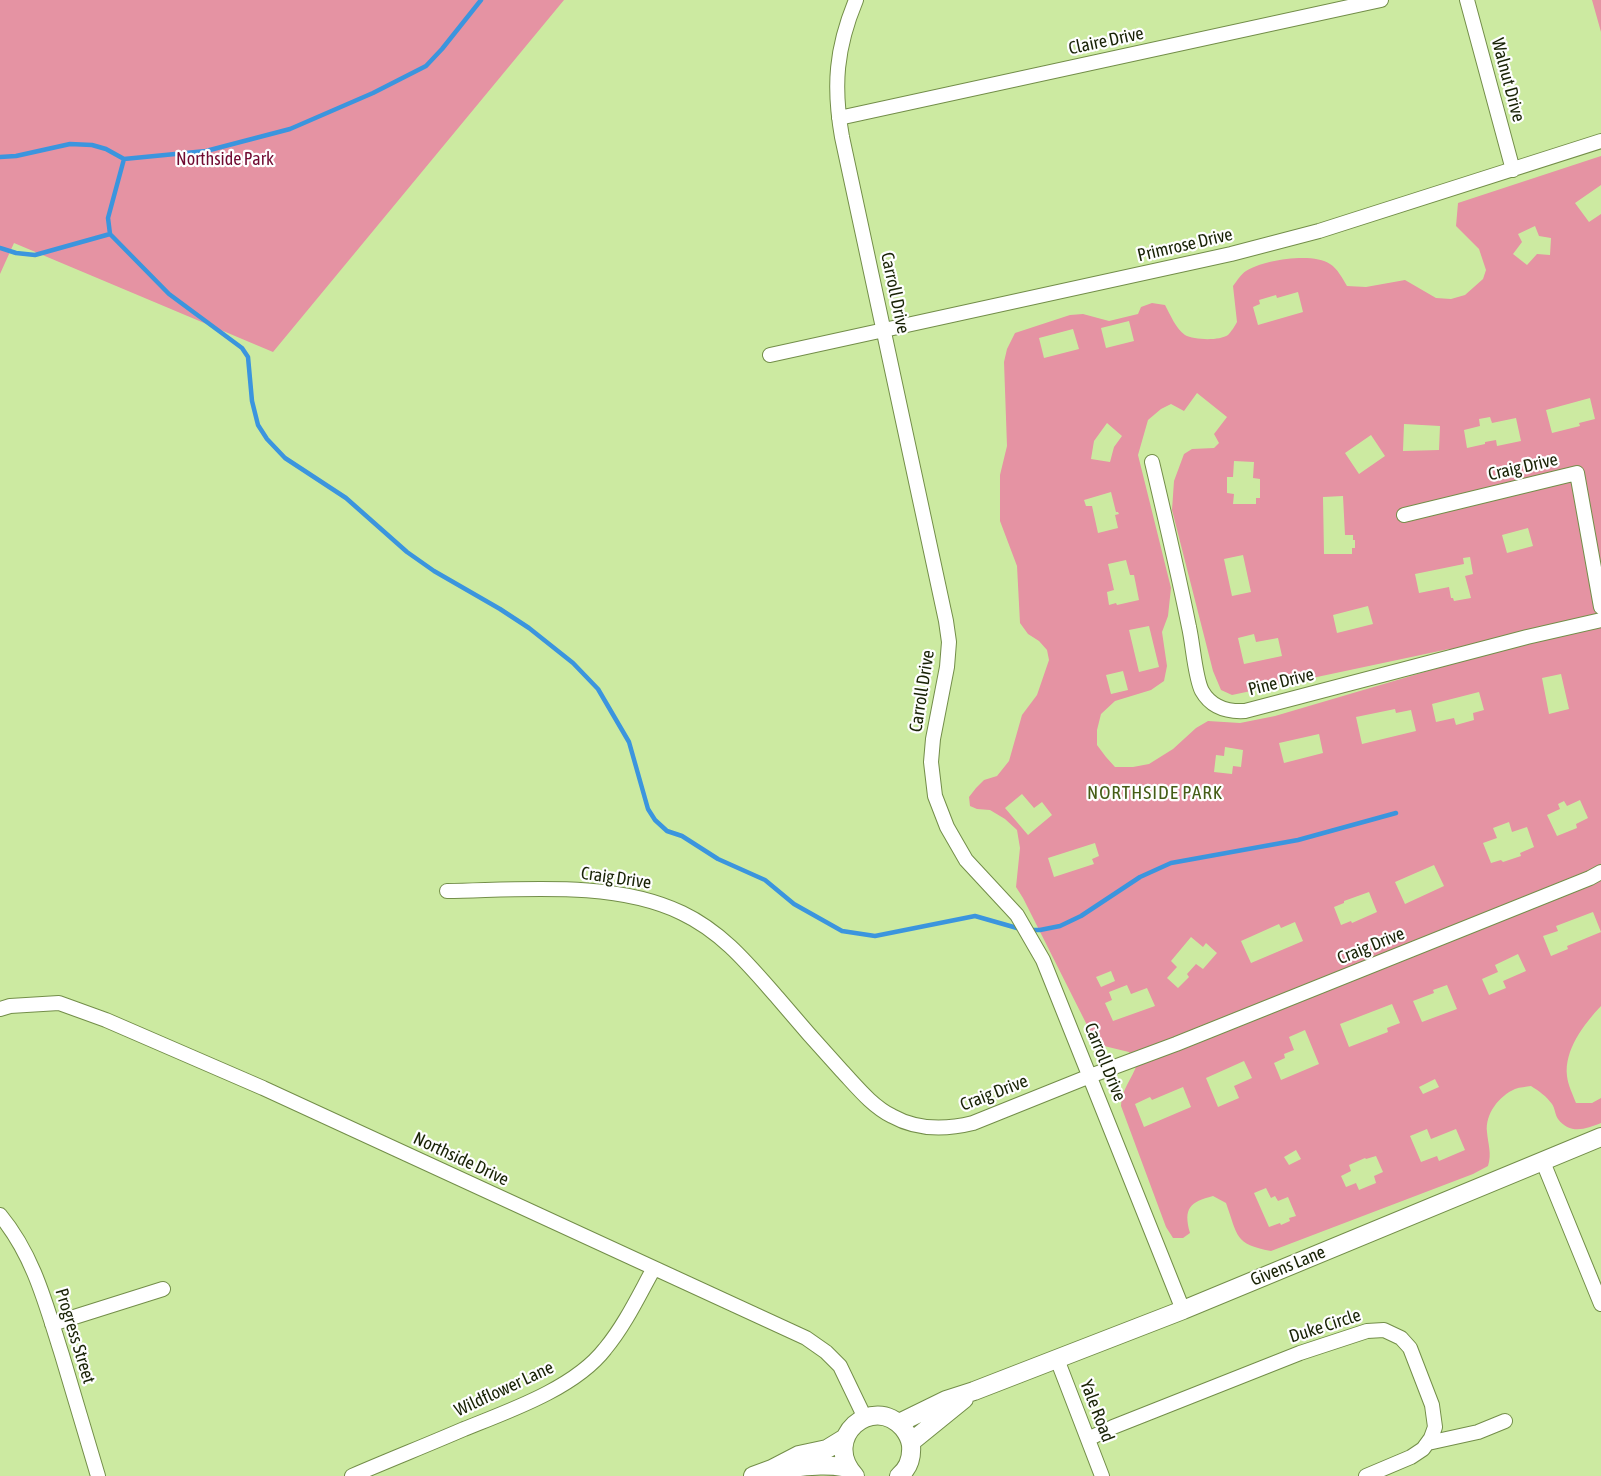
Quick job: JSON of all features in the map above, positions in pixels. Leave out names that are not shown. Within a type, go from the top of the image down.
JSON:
[{"type":"street","name":"Carroll Drive","points":[[856,0],[846,23],[839,53],[836,90],[842,137],[942,598],[948,642],[947,667],[933,739],[931,762],[935,796],[947,827],[966,860],[1007,902],[1027,930],[1043,960],[1183,1310]]},
{"type":"street","name":"Claire Drive","points":[[839,118],[1381,0]]},
{"type":"street","name":"Walnut Drive","points":[[1467,0],[1514,170]]},
{"type":"street","name":"Primrose Drive","points":[[770,355],[1231,254],[1319,231],[1601,141]]},
{"type":"street","name":"Pine Drive","points":[[1152,462],[1185,606],[1200,685],[1209,701],[1221,708],[1235,712],[1245,711],[1601,620]]},
{"type":"street","name":"Craig Drive","points":[[1404,515],[1577,473],[1601,607]]},
{"type":"street","name":"Craig Drive","points":[[447,891],[556,890],[609,893],[641,898],[682,912],[710,929],[738,953],[817,1044],[872,1103],[890,1116],[908,1123],[935,1128],[965,1125],[1176,1044],[1415,949],[1601,872]]},
{"type":"street","name":"Northside Drive","points":[[0,1009],[10,1006],[59,1003],[106,1020],[263,1088],[806,1338],[826,1352],[840,1366],[865,1418]]},
{"type":"street","name":"Givens Lane","points":[[899,1423],[946,1400],[974,1391],[1183,1310],[1601,1137]]},
{"type":"street","points":[[1543,1162],[1601,1304]]},
{"type":"street","name":"Progress Street","points":[[0,1216],[19,1240],[33,1266],[98,1476]]},
{"type":"street","name":"Wildflower Lane","points":[[352,1476],[502,1413],[555,1389],[576,1375],[604,1350],[633,1306],[654,1268]]},
{"type":"street","points":[[52,1324],[163,1289]]},
{"type":"street","name":"Duke Circle","points":[[1088,1439],[1113,1427],[1300,1353],[1374,1330],[1392,1333],[1401,1338],[1410,1348],[1425,1383],[1435,1417],[1435,1427],[1428,1443]]},
{"type":"street","name":"Yale Road","points":[[1057,1359],[1102,1476]]},
{"type":"street","name":"Givens Lane","points":[[911,1442],[974,1391]]},
{"type":"street","points":[[851,1472],[843,1458],[845,1438],[850,1429],[859,1420],[874,1416],[886,1417],[899,1423],[907,1432],[911,1442],[912,1454],[909,1464],[902,1475]]},
{"type":"street","points":[[1366,1476],[1411,1457],[1428,1443],[1478,1432],[1505,1421]]},
{"type":"street","points":[[754,1476],[772,1470],[799,1456],[826,1449],[845,1438]]},
{"type":"street","points":[[772,1470],[835,1466],[851,1472]]},
{"type":"green space","name":"Northside Park","points":[[0,0],[564,0],[273,352],[14,243],[0,274]]},
{"type":"green space","points":[[1592,0],[1601,0],[1601,32]]},
{"type":"green space","points":[[1601,156],[1601,185],[1575,203],[1589,222],[1601,214],[1601,932],[1601,1006],[1576,1038],[1569,1057],[1567,1076],[1576,1103],[1592,1103],[1601,1098],[1601,1123],[1584,1129],[1568,1127],[1558,1119],[1552,1104],[1540,1092],[1531,1086],[1517,1088],[1509,1092],[1494,1106],[1487,1125],[1490,1153],[1488,1166],[1473,1174],[1271,1251],[1250,1245],[1239,1237],[1226,1203],[1213,1196],[1199,1201],[1190,1207],[1187,1218],[1190,1233],[1183,1238],[1173,1238],[1166,1227],[1121,1106],[1121,1100],[1137,1064],[1129,1052],[1104,1046],[1091,1033],[1016,887],[1020,848],[1017,830],[1005,819],[990,810],[977,809],[970,806],[969,797],[976,788],[984,780],[997,776],[1009,761],[1022,715],[1037,695],[1049,660],[1047,650],[1039,641],[1028,634],[1020,623],[1017,566],[1000,521],[1000,475],[1007,446],[1004,362],[1007,349],[1015,333],[1070,315],[1083,314],[1109,321],[1138,314],[1141,307],[1152,303],[1165,305],[1176,325],[1185,335],[1206,339],[1224,337],[1229,334],[1237,322],[1233,286],[1241,276],[1254,267],[1288,259],[1312,258],[1322,260],[1335,268],[1347,286],[1366,287],[1405,280],[1436,298],[1451,299],[1465,295],[1483,279],[1486,270],[1479,249],[1456,226],[1458,203]],"holes":[[[1535,226],[1539,236],[1551,238],[1550,255],[1537,254],[1527,265],[1513,254],[1522,242],[1518,234]],[[1298,292],[1303,312],[1258,325],[1253,307],[1260,304],[1259,300],[1276,295],[1277,298]],[[1129,321],[1134,341],[1106,348],[1101,328]],[[1073,329],[1079,349],[1044,358],[1039,338]],[[1197,393],[1227,417],[1214,434],[1219,443],[1214,448],[1192,449],[1184,454],[1174,481],[1172,510],[1213,671],[1221,690],[1232,695],[1449,649],[1455,663],[1275,716],[1240,723],[1208,721],[1196,728],[1173,749],[1149,764],[1133,767],[1115,767],[1097,745],[1097,730],[1101,714],[1115,701],[1151,690],[1164,681],[1167,666],[1162,632],[1168,616],[1171,588],[1138,455],[1148,420],[1161,409],[1171,404],[1184,411]],[[1590,398],[1595,419],[1579,423],[1580,426],[1552,433],[1546,410]],[[1490,417],[1492,423],[1516,418],[1521,441],[1497,446],[1496,440],[1485,442],[1485,444],[1467,448],[1464,430],[1480,426],[1479,419]],[[1107,423],[1122,436],[1114,447],[1110,462],[1091,459],[1094,441]],[[1404,424],[1440,426],[1439,450],[1403,451]],[[1371,435],[1385,456],[1359,474],[1345,453]],[[1234,461],[1254,462],[1253,478],[1260,479],[1260,498],[1256,498],[1256,504],[1233,504],[1234,494],[1227,493],[1227,477],[1233,477]],[[1111,492],[1116,512],[1119,514],[1115,515],[1118,528],[1098,533],[1092,506],[1086,506],[1084,500]],[[1343,496],[1345,535],[1353,535],[1355,548],[1352,548],[1352,554],[1324,554],[1323,497]],[[1528,528],[1533,546],[1507,553],[1502,535]],[[1243,555],[1251,592],[1232,596],[1224,559]],[[1470,557],[1473,574],[1465,576],[1471,598],[1454,601],[1451,598],[1449,587],[1419,593],[1415,574],[1464,564],[1463,558]],[[1126,560],[1130,575],[1134,575],[1139,600],[1117,605],[1116,603],[1109,605],[1107,592],[1114,590],[1108,564]],[[1368,606],[1373,624],[1337,633],[1333,615]],[[1149,626],[1159,667],[1139,672],[1129,630]],[[1254,634],[1256,642],[1278,638],[1282,656],[1244,664],[1238,638]],[[1123,671],[1128,690],[1111,694],[1106,675]],[[1561,674],[1569,709],[1549,714],[1542,678]],[[1479,692],[1484,710],[1473,713],[1474,720],[1456,725],[1454,718],[1436,722],[1432,704]],[[1395,709],[1396,713],[1411,710],[1416,731],[1362,744],[1356,717]],[[1319,734],[1323,753],[1284,763],[1279,743]],[[1225,747],[1243,750],[1241,767],[1233,766],[1232,774],[1214,772],[1216,755],[1224,756]],[[1022,794],[1034,808],[1042,802],[1052,815],[1028,835],[1005,808]],[[1580,800],[1588,818],[1576,824],[1577,828],[1557,836],[1547,815],[1560,809],[1558,804],[1564,801],[1567,806]],[[1509,822],[1512,832],[1527,827],[1534,847],[1520,853],[1521,856],[1503,862],[1501,860],[1491,863],[1483,843],[1497,838],[1493,828]],[[1095,843],[1099,856],[1092,859],[1094,864],[1054,877],[1048,858]],[[1434,865],[1444,886],[1405,904],[1395,882]],[[1369,892],[1377,912],[1352,923],[1351,921],[1341,925],[1334,907],[1344,903],[1344,901]],[[1593,912],[1601,932],[1567,946],[1568,949],[1551,956],[1543,936],[1558,931],[1556,926]],[[1295,922],[1303,941],[1251,963],[1241,941],[1279,924],[1281,928]],[[1191,937],[1203,947],[1206,943],[1217,953],[1203,969],[1196,964],[1187,974],[1189,977],[1178,988],[1167,978],[1177,967],[1171,961]],[[1518,954],[1526,971],[1503,981],[1506,988],[1489,995],[1482,979],[1498,972],[1495,965]],[[1111,971],[1115,981],[1101,987],[1096,977]],[[1127,985],[1131,994],[1147,988],[1155,1006],[1113,1021],[1105,1003],[1112,1000],[1109,992]],[[1447,985],[1457,1009],[1422,1022],[1413,1001],[1434,993],[1433,990]],[[1392,1004],[1400,1023],[1387,1028],[1388,1032],[1349,1047],[1340,1024]],[[1305,1030],[1319,1064],[1281,1080],[1274,1063],[1285,1058],[1284,1054],[1294,1050],[1289,1037]],[[1244,1061],[1252,1078],[1234,1086],[1239,1098],[1218,1107],[1206,1078]],[[1435,1079],[1439,1087],[1423,1094],[1419,1087]],[[1183,1087],[1191,1107],[1144,1127],[1135,1104],[1150,1097],[1152,1100]],[[1427,1129],[1431,1139],[1456,1129],[1465,1150],[1439,1161],[1437,1156],[1421,1162],[1410,1136]],[[1296,1150],[1301,1159],[1289,1165],[1284,1157]],[[1376,1156],[1383,1172],[1374,1176],[1376,1183],[1359,1190],[1356,1183],[1346,1187],[1341,1176],[1351,1171],[1349,1165],[1365,1158]],[[1266,1188],[1271,1198],[1275,1196],[1278,1201],[1288,1197],[1296,1216],[1289,1218],[1290,1221],[1269,1227],[1254,1193]]]},
{"type":"waterway","points":[[0,157],[16,156],[70,144],[92,145],[106,149],[124,159],[206,151],[290,129],[373,93],[426,66],[481,0]]},
{"type":"waterway","points":[[124,159],[108,218],[110,234],[169,294],[242,348],[248,357],[252,401],[258,425],[267,439],[285,458],[346,498],[407,552],[434,571],[529,628],[573,663],[598,689],[629,742],[648,809],[655,820],[667,831],[682,836],[718,859],[765,880],[794,904],[842,931],[875,936],[975,916],[1024,930],[1040,930],[1060,926],[1081,916],[1140,877],[1171,863],[1298,840],[1396,813]]},
{"type":"waterway","points":[[0,248],[16,253],[35,255],[110,234]]},
{"type":"district","name":"NORTHSIDE PARK","points":[[1155,793]]}]
